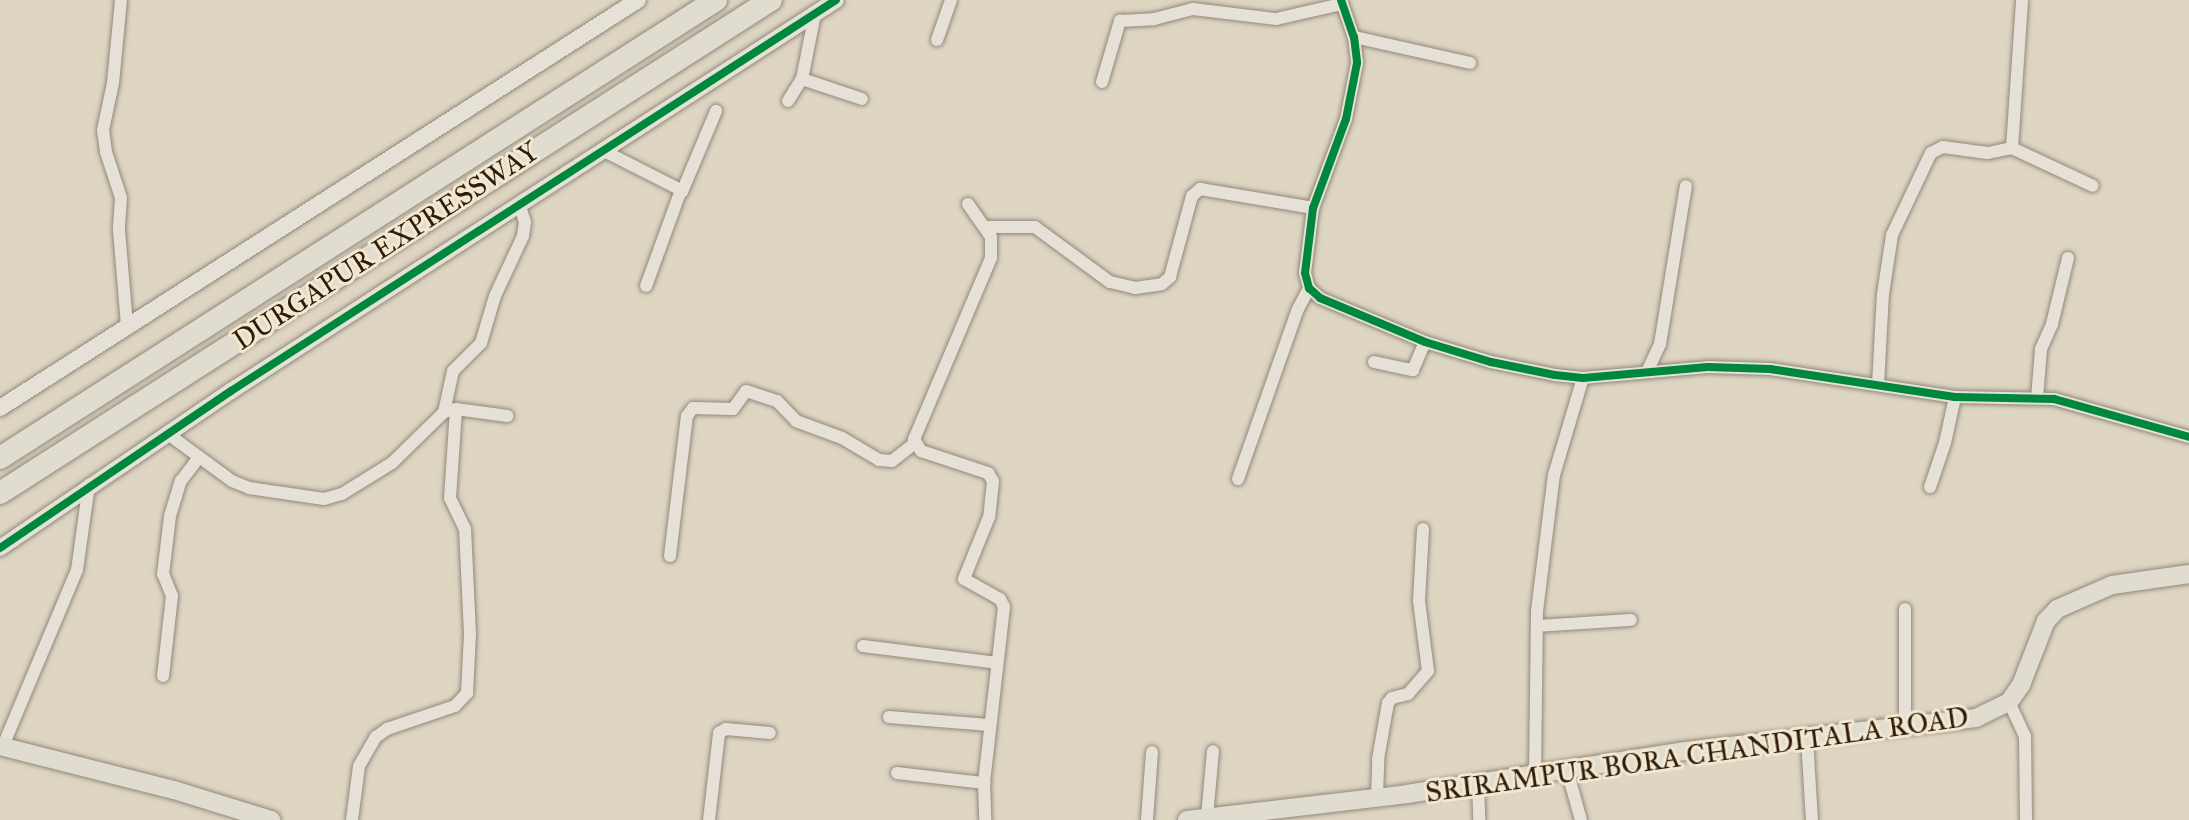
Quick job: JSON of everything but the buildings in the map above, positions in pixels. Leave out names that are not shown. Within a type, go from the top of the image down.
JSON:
[{"type":"highway","name":"DURGAPUR EXPRESSWAY","points":[[0,458],[716,0]]},
{"type":"highway","name":"DURGAPUR EXPRESSWAY","points":[[0,493],[771,0]]},
{"type":"highway","points":[[0,507],[70,448]]},
{"type":"main road","points":[[2009,702],[2021,685],[2046,621],[2057,609],[2112,585],[2189,574]]},
{"type":"main road","name":"SRIRAMPUR BORA CHANDITALA ROAD","points":[[1187,820],[1312,813],[1377,797],[1686,751],[1905,729],[1976,718],[2009,702]]},
{"type":"main road","points":[[2,746],[271,820]]},
{"type":"street","points":[[121,0],[113,83],[103,130],[106,152],[121,198],[119,230],[127,326]]},
{"type":"street","points":[[0,408],[638,0]]},
{"type":"street","points":[[0,548],[89,485],[836,0]]},
{"type":"street","points":[[937,40],[951,0]]},
{"type":"street","points":[[2012,148],[2022,0]]},
{"type":"street","points":[[1102,82],[1120,21],[1154,19],[1186,4],[1276,19],[1341,2],[1354,37],[1357,63],[1350,106],[1313,208],[1305,273],[1309,288],[1320,298],[1425,342],[1511,366],[1583,378],[1708,367],[1770,369],[1955,397],[2037,398],[2086,406],[2189,437]]},
{"type":"street","points":[[788,101],[802,79],[815,14]]},
{"type":"street","points":[[1354,37],[1470,63]]},
{"type":"street","points":[[802,79],[862,99]]},
{"type":"street","points":[[646,286],[716,111]]},
{"type":"street","points":[[1878,385],[1883,294],[1892,235],[1931,153],[1943,147],[1988,153],[2012,148],[2093,186]]},
{"type":"street","points":[[602,150],[675,183],[682,192]]},
{"type":"street","points":[[1647,372],[1660,344],[1686,186]]},
{"type":"street","points":[[986,227],[1035,227],[1110,282],[1135,288],[1162,284],[1170,277],[1192,196],[1200,189],[1313,208]]},
{"type":"street","points":[[352,820],[359,766],[376,737],[387,729],[455,706],[467,693],[470,634],[465,529],[450,498],[453,371],[481,343],[495,296],[523,236],[525,222],[519,204]]},
{"type":"street","points":[[670,556],[687,416],[693,408],[733,409],[746,391],[777,401],[796,421],[842,438],[879,460],[892,461],[914,444],[916,430],[991,258],[993,246],[986,227],[968,204]]},
{"type":"street","points":[[2037,398],[2039,357],[2052,324],[2068,258]]},
{"type":"street","points":[[1238,479],[1298,309],[1309,288]]},
{"type":"street","points":[[1374,362],[1413,370],[1425,342]]},
{"type":"street","points":[[1535,775],[1537,626],[1554,475],[1583,378]]},
{"type":"street","points":[[1930,487],[1945,443],[1955,397]]},
{"type":"street","points":[[168,434],[249,488],[268,493],[334,498],[392,463],[450,410],[508,416]]},
{"type":"street","points":[[914,444],[921,451],[992,477],[989,517],[964,579],[1002,602],[1004,614],[989,725],[984,783],[985,820]]},
{"type":"street","points":[[163,676],[172,596],[163,574],[170,516],[181,481],[199,457]]},
{"type":"street","points":[[2,746],[77,570],[89,485]]},
{"type":"street","points":[[1377,797],[1378,759],[1388,703],[1408,694],[1428,671],[1419,601],[1423,529]]},
{"type":"street","points":[[1905,609],[1905,729]]},
{"type":"street","points":[[1537,626],[1631,620]]},
{"type":"street","points":[[863,646],[997,663]]},
{"type":"street","points":[[2009,702],[2025,736],[2026,820]]},
{"type":"street","points":[[889,717],[989,725]]},
{"type":"street","points":[[709,820],[719,733],[726,729],[770,733]]},
{"type":"street","points":[[1807,739],[1812,820]]},
{"type":"street","points":[[1207,817],[1213,751]]},
{"type":"street","points":[[1147,820],[1152,752]]},
{"type":"street","points":[[1567,770],[1581,820]]},
{"type":"street","points":[[897,773],[984,783]]},
{"type":"street","points":[[1478,783],[1479,820]]},
{"type":"cycle path","points":[[0,548],[231,391],[836,0]]},
{"type":"cycle path","points":[[1341,0],[1354,37],[1357,63],[1346,119],[1313,208],[1305,273],[1309,288],[1320,298],[1425,342],[1491,362],[1555,375],[1583,378],[1708,367],[1770,369],[1955,397],[2054,399],[2189,437]]}]
